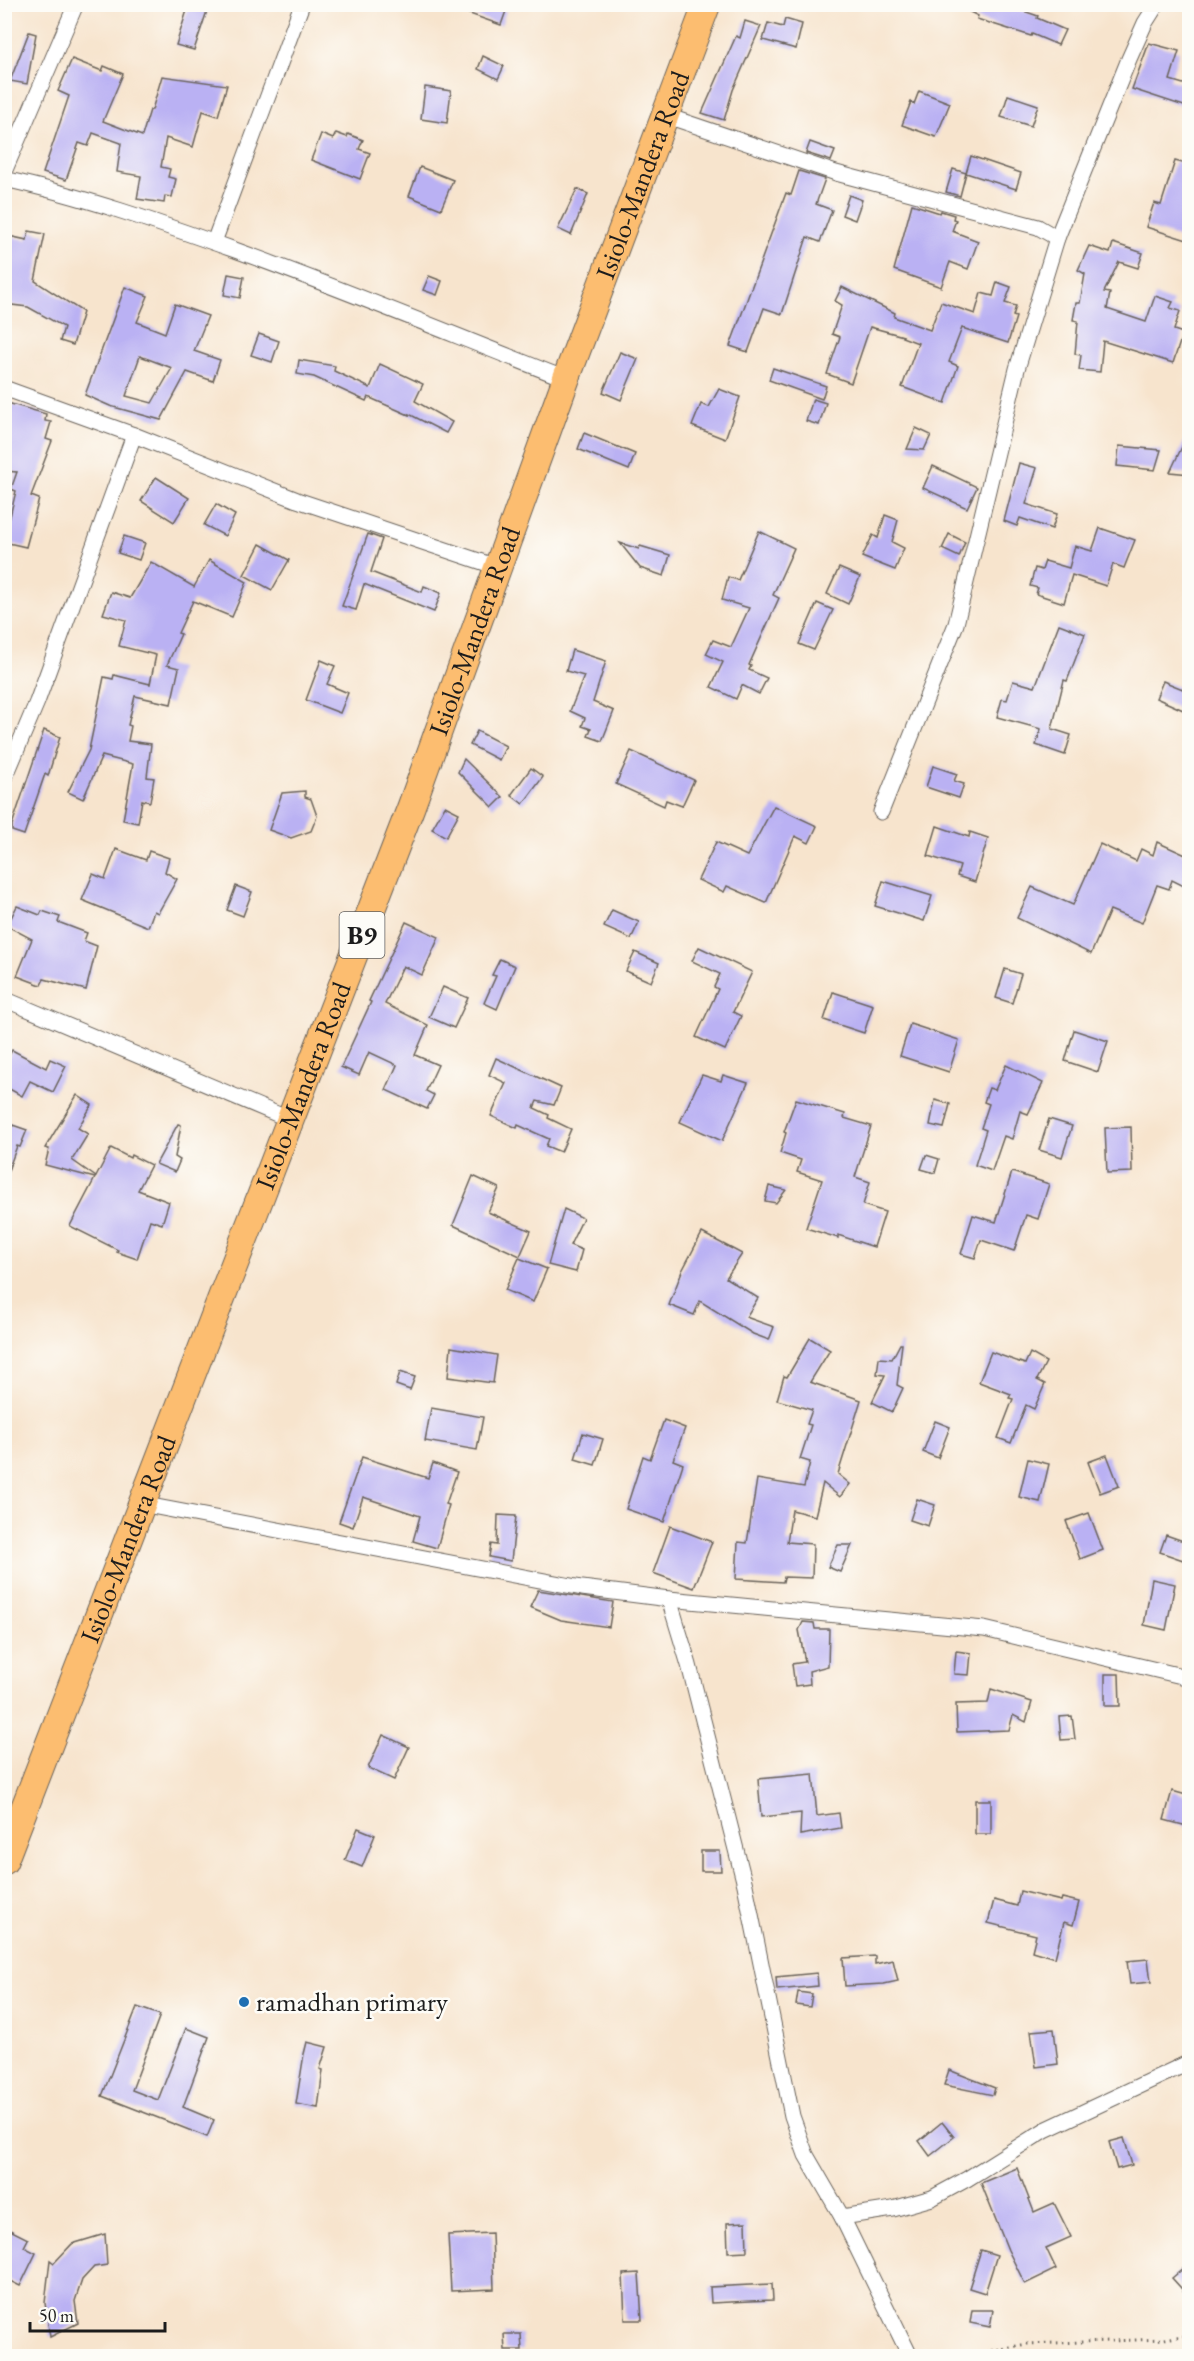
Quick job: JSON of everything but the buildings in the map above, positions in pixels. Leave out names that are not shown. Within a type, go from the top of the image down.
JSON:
[{"type":"highway","name":"Isiolo-Mandera Road","points":[[4,1861],[411,807],[566,379],[707,4]]},
{"type":"street","points":[[4,172],[76,4]]},
{"type":"street","points":[[214,242],[302,4]]},
{"type":"street","points":[[881,812],[956,624],[1017,369],[1057,238],[1129,59],[1145,23],[1157,4]]},
{"type":"street","points":[[664,115],[858,180],[1038,227],[1057,238]]},
{"type":"street","points":[[4,179],[54,190],[214,242],[566,379]]},
{"type":"street","points":[[4,388],[134,435],[297,500],[497,567]]},
{"type":"street","points":[[4,780],[37,702],[134,435]]},
{"type":"street","points":[[4,999],[291,1120]]},
{"type":"street","points":[[141,1504],[582,1588],[669,1599],[984,1629],[1190,1678]]},
{"type":"street","points":[[669,1599],[689,1665],[745,1886],[792,2116],[806,2155],[842,2217],[910,2356]]},
{"type":"street","points":[[842,2217],[893,2209],[932,2198],[967,2180],[1045,2130],[1190,2062]]},
{"type":"path","points":[[962,2356],[1027,2344],[1164,2339],[1190,2335]]},
{"type":"place","name":"ramadhan primary","points":[[244,2002]]}]
